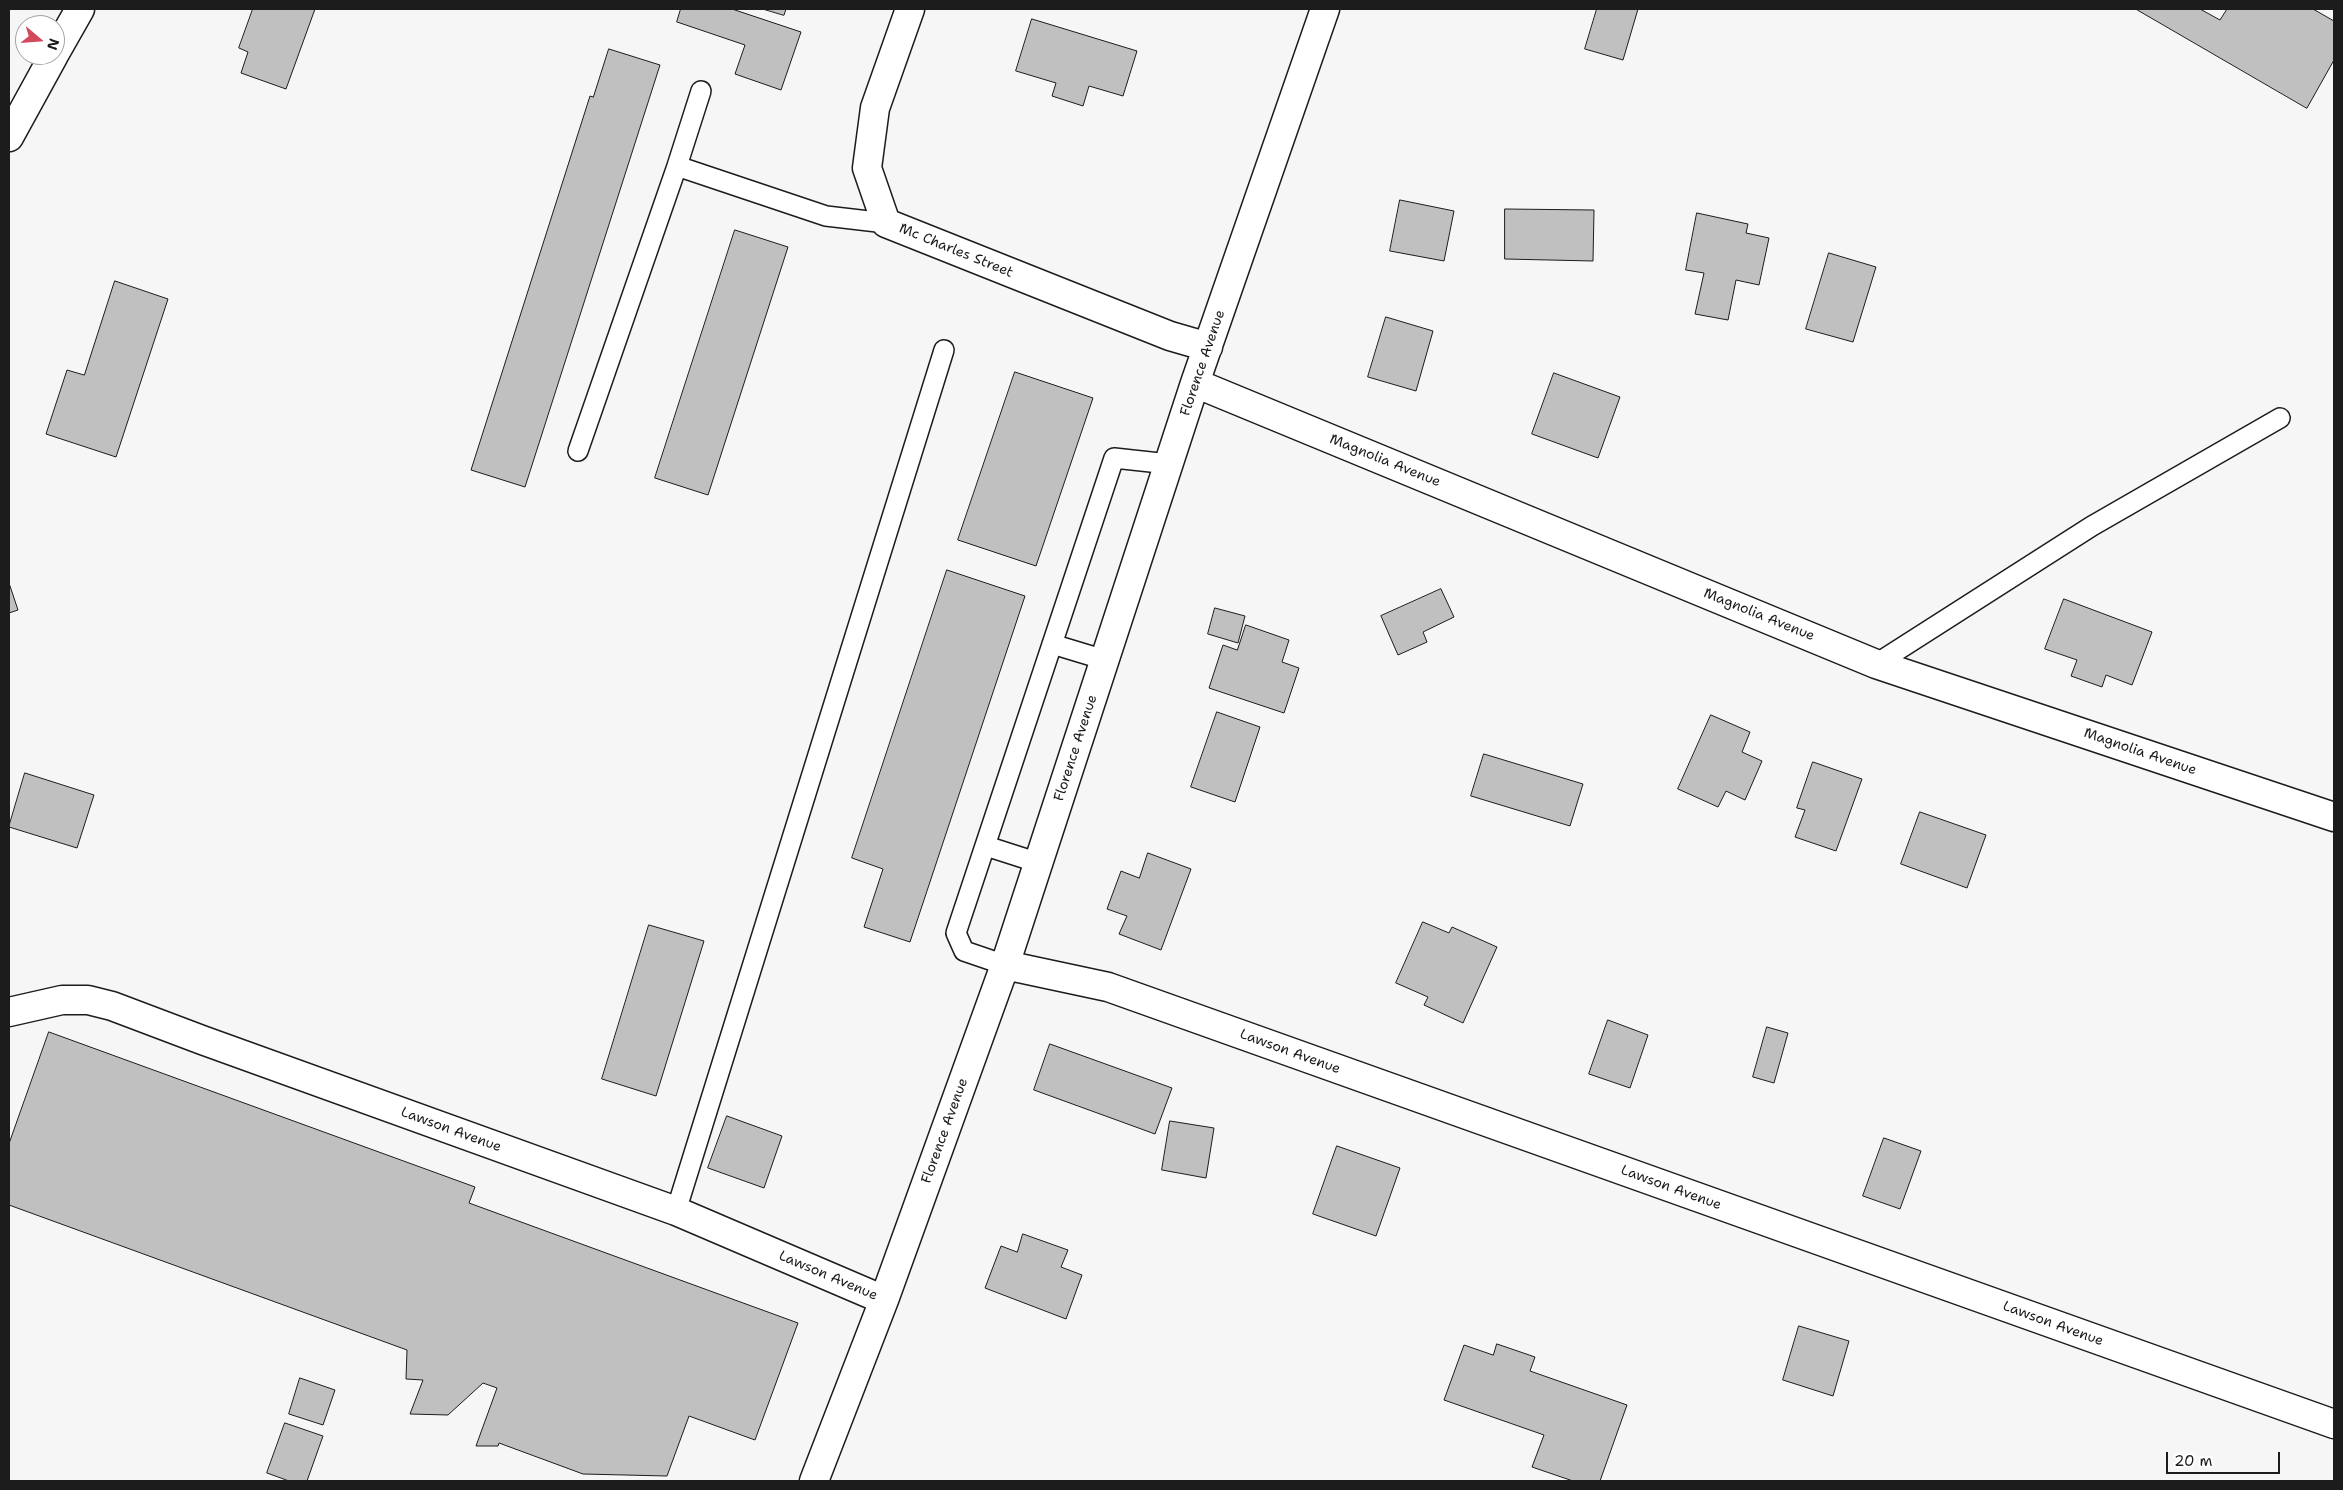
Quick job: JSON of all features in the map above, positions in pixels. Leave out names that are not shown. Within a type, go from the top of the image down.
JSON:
[{"type":"street","points":[[65,36],[80,9]]},
{"type":"street","name":"Mc Charles Street","points":[[910,9],[875,108],[866,168],[886,222],[1170,336],[1208,347]]},
{"type":"street","name":"Florence Avenue","points":[[814,1481],[884,1300],[1005,965],[1195,383],[1325,9]]},
{"type":"street","points":[[9,137],[49,65]]},
{"type":"street","name":"Magnolia Avenue","points":[[1195,383],[1876,664],[2334,817]]},
{"type":"street","name":"Lawson Avenue","points":[[1005,965],[1108,987],[2334,1424]]},
{"type":"street","name":"Lawson Avenue","points":[[9,1012],[62,1000],[88,1000],[112,1006],[676,1211],[884,1300]]},
{"type":"lane","points":[[578,451],[677,166],[701,91]]},
{"type":"lane","points":[[677,166],[826,216],[886,222]]},
{"type":"lane","points":[[676,1211],[944,350]]},
{"type":"lane","points":[[1876,664],[2092,526],[2280,418]]},
{"type":"lane","points":[[1005,965],[964,951],[956,933],[1114,458],[1169,464]]},
{"type":"lane","points":[[1052,644],[1105,660]]},
{"type":"lane","points":[[986,846],[1039,863]]},
{"type":"building","points":[[253,9],[315,9],[286,89],[241,73],[248,52],[239,48]]},
{"type":"building","points":[[681,9],[732,9],[801,32],[781,90],[735,74],[745,45],[677,22]]},
{"type":"building","points":[[763,9],[786,9],[784,15]]},
{"type":"building","points":[[1597,9],[1638,9],[1623,60],[1585,49]]},
{"type":"building","points":[[2136,9],[2200,9],[2220,20],[2227,9],[2313,9],[2334,21],[2334,60],[2307,108]]},
{"type":"building","points":[[1032,19],[1137,51],[1123,96],[1089,86],[1083,106],[1052,96],[1056,83],[1016,71]]},
{"type":"building","points":[[609,49],[660,65],[525,487],[471,470],[590,96],[593,97]]},
{"type":"building","points":[[1400,200],[1454,211],[1444,261],[1390,251]]},
{"type":"building","points":[[1505,209],[1594,210],[1593,261],[1505,259]]},
{"type":"building","points":[[1697,213],[1748,224],[1746,233],[1769,238],[1759,285],[1736,280],[1728,320],[1695,314],[1704,273],[1686,270]]},
{"type":"building","points":[[735,230],[788,247],[708,495],[655,478]]},
{"type":"building","points":[[1829,253],[1876,267],[1853,342],[1806,329]]},
{"type":"building","points":[[115,281],[168,299],[116,457],[46,434],[67,370],[84,375]]},
{"type":"building","points":[[1386,317],[1433,331],[1416,391],[1368,377]]},
{"type":"building","points":[[1015,372],[1093,398],[1036,566],[958,540]]},
{"type":"building","points":[[1554,373],[1620,397],[1598,458],[1532,434]]},
{"type":"building","points":[[947,570],[1025,596],[910,942],[864,927],[883,869],[852,858]]},
{"type":"building","points":[[9,583],[18,610],[9,613]]},
{"type":"building","points":[[1441,589],[1454,617],[1423,632],[1427,642],[1398,655],[1381,616]]},
{"type":"building","points":[[2064,599],[2152,632],[2132,685],[2106,675],[2102,687],[2071,676],[2077,660],[2045,649]]},
{"type":"building","points":[[1215,608],[1245,616],[1238,643],[1208,634]]},
{"type":"building","points":[[1246,625],[1289,640],[1282,662],[1299,668],[1284,713],[1209,688],[1223,645],[1237,650]]},
{"type":"building","points":[[1217,712],[1260,727],[1235,802],[1191,787]]},
{"type":"building","points":[[1711,715],[1750,732],[1742,752],[1762,761],[1745,800],[1726,791],[1718,807],[1678,789]]},
{"type":"building","points":[[1484,754],[1583,784],[1570,826],[1471,796]]},
{"type":"building","points":[[1813,762],[1862,779],[1836,851],[1795,837],[1805,810],[1797,808]]},
{"type":"building","points":[[25,773],[94,795],[77,848],[9,827]]},
{"type":"building","points":[[1920,812],[1986,835],[1967,888],[1901,864]]},
{"type":"building","points":[[1148,853],[1191,869],[1161,950],[1119,934],[1127,916],[1107,909],[1121,871],[1139,878]]},
{"type":"building","points":[[1423,922],[1449,933],[1452,927],[1497,947],[1463,1023],[1424,1005],[1428,997],[1396,983]]},
{"type":"building","points":[[649,925],[704,941],[656,1096],[602,1079]]},
{"type":"building","points":[[1608,1020],[1648,1035],[1630,1088],[1589,1074]]},
{"type":"building","points":[[1767,1027],[1788,1033],[1774,1083],[1753,1077]]},
{"type":"building","points":[[49,1032],[475,1187],[469,1203],[798,1323],[755,1440],[689,1416],[667,1476],[583,1474],[499,1443],[498,1446],[476,1446],[497,1388],[483,1383],[448,1415],[410,1414],[423,1380],[406,1379],[407,1350],[9,1205],[9,1144]]},
{"type":"building","points":[[1050,1044],[1172,1088],[1155,1134],[1034,1090]]},
{"type":"building","points":[[727,1116],[782,1136],[764,1188],[708,1168]]},
{"type":"building","points":[[1170,1121],[1214,1128],[1206,1178],[1162,1170]]},
{"type":"building","points":[[1884,1138],[1921,1151],[1900,1209],[1863,1196]]},
{"type":"building","points":[[1337,1146],[1400,1168],[1376,1236],[1313,1214]]},
{"type":"building","points":[[1023,1234],[1068,1250],[1061,1267],[1082,1275],[1066,1319],[985,1288],[1001,1246],[1017,1252]]},
{"type":"building","points":[[1799,1326],[1849,1341],[1833,1396],[1783,1380]]},
{"type":"building","points":[[1497,1344],[1535,1357],[1530,1371],[1627,1405],[1600,1481],[1573,1481],[1532,1467],[1544,1435],[1444,1400],[1464,1345],[1493,1355]]},
{"type":"building","points":[[300,1378],[335,1390],[323,1425],[289,1414]]},
{"type":"building","points":[[285,1423],[323,1436],[307,1481],[289,1481],[267,1473]]}]
